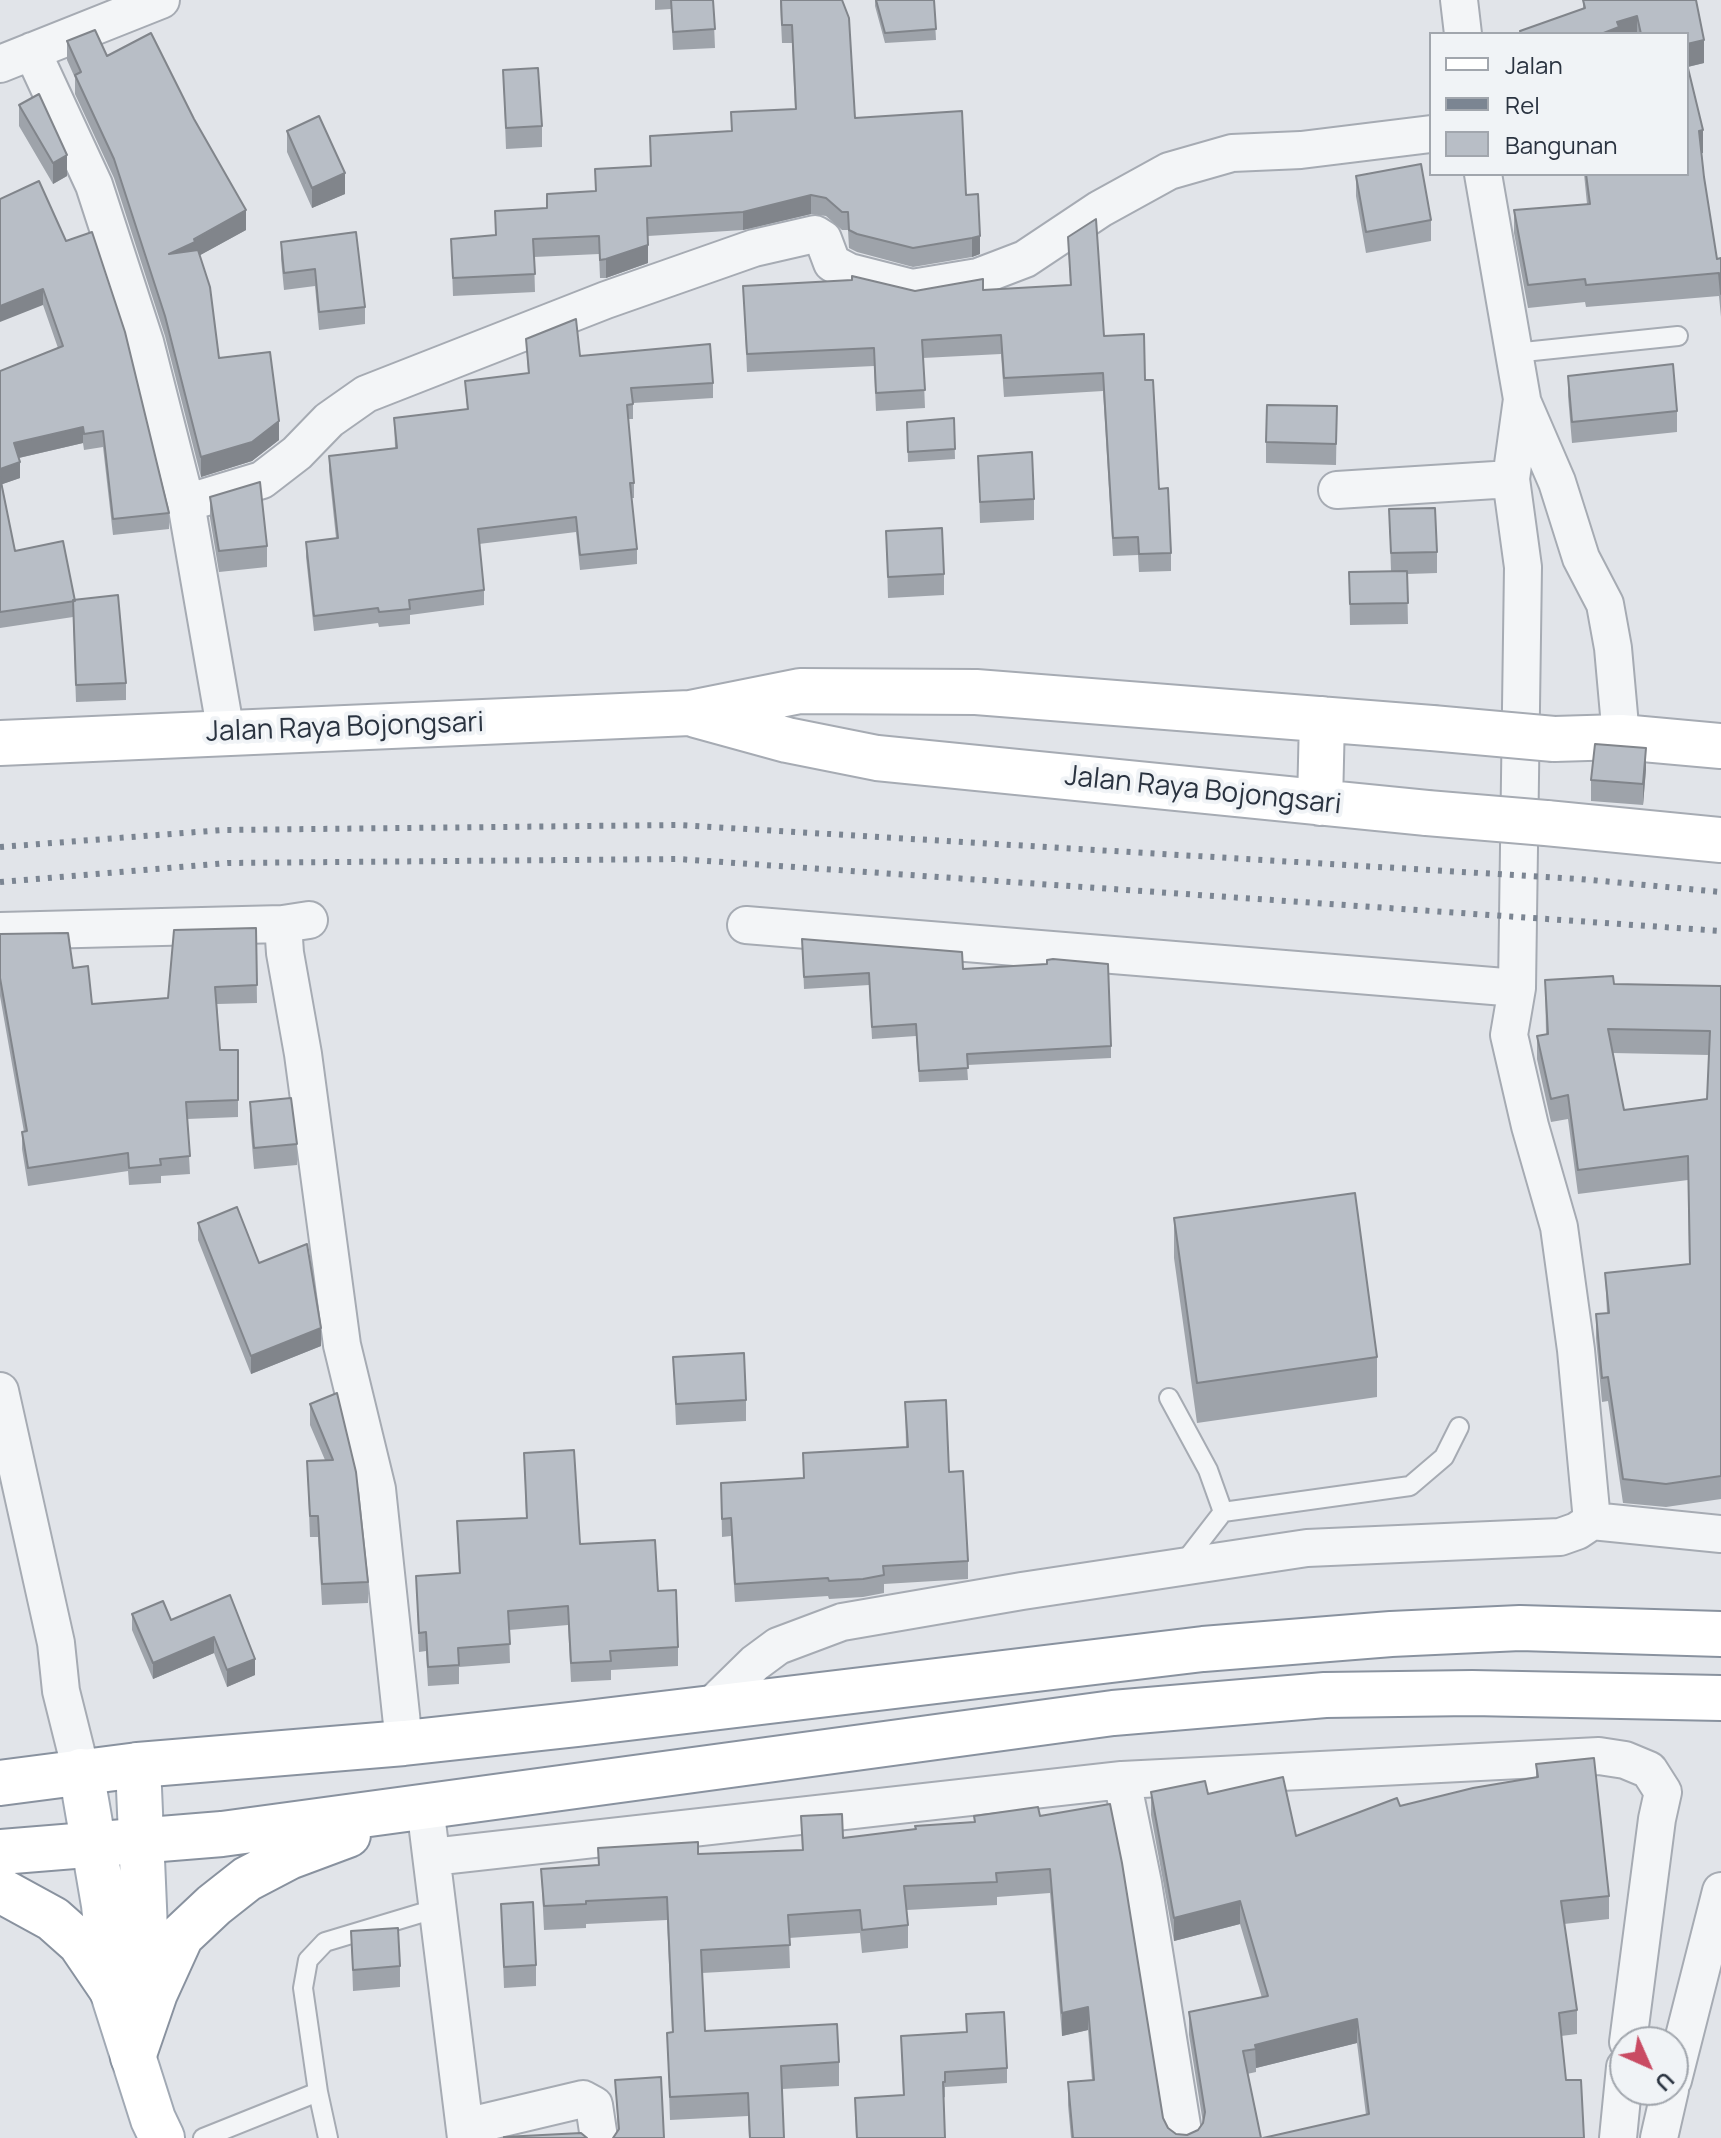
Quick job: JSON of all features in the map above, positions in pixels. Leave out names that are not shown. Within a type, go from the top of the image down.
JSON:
[{"type":"main road","name":"Jalan Raya Bojongsari","points":[[0,743],[690,713],[800,691],[835,690],[976,692],[1554,739],[1621,737],[1721,746]]},
{"type":"main road","name":"Jalan Raya Bojongsari","points":[[690,713],[787,740],[877,758],[1721,840]]},
{"type":"main road","points":[[1320,803],[1322,719]]},
{"type":"main road","points":[[0,1783],[138,1765],[404,1743],[1203,1649],[1359,1636],[1520,1628],[1709,1633]]},
{"type":"main road","points":[[0,1852],[141,1842],[1113,1713],[1325,1695],[1472,1693],[1711,1698]]},
{"type":"main road","points":[[133,2057],[146,1954],[138,1765]]},
{"type":"main road","points":[[81,1771],[104,1905],[112,1990],[162,2138]]},
{"type":"main road","points":[[133,2057],[155,1993],[181,1936],[214,1905],[247,1879],[289,1857],[425,1806]]},
{"type":"main road","points":[[0,1890],[20,1899],[80,1943],[112,1990]]},
{"type":"street","points":[[161,0],[16,58],[94,185],[145,342],[186,503],[226,733]]},
{"type":"street","points":[[1459,0],[1463,32]]},
{"type":"street","points":[[186,503],[262,480],[297,453],[329,420],[366,394],[592,305],[754,248],[815,234],[823,239],[832,263],[869,278],[912,288],[978,277],[1025,259],[1100,209],[1169,171],[1232,153],[1301,150],[1429,134]]},
{"type":"street","points":[[1483,176],[1522,399],[1557,482],[1581,558],[1605,604],[1613,648],[1621,737]]},
{"type":"street","points":[[1522,399],[1511,479],[1523,567],[1517,988],[1509,1035],[1530,1126],[1559,1227],[1576,1350],[1592,1521]]},
{"type":"street","points":[[1337,490],[1511,479]]},
{"type":"street","points":[[1523,567],[1581,558]]},
{"type":"street","points":[[0,931],[296,922],[286,966],[303,1054],[342,1345],[377,1489],[404,1743]]},
{"type":"street","points":[[746,925],[1517,988]]},
{"type":"street","points":[[0,1391],[56,1643],[61,1691],[81,1771]]},
{"type":"street","points":[[708,1709],[755,1663],[778,1646],[842,1622],[1307,1548],[1560,1537],[1592,1521],[1721,1534]]},
{"type":"street","points":[[432,1857],[1122,1780],[1599,1756],[1625,1760],[1649,1770],[1663,1792],[1630,2026]]},
{"type":"street","points":[[1122,1780],[1143,1883],[1184,2138]]},
{"type":"street","points":[[425,1806],[465,2132],[583,2099],[594,2105],[599,2138]]},
{"type":"street","points":[[1687,2026],[1721,1891]]},
{"type":"street","points":[[1618,2138],[1621,2106]]},
{"type":"street","points":[[1659,2138],[1666,2106]]},
{"type":"lane","points":[[1514,353],[1678,336]]},
{"type":"lane","points":[[1169,1398],[1208,1470],[1223,1512]]},
{"type":"lane","points":[[1181,1567],[1223,1512],[1410,1486],[1444,1457],[1459,1427]]},
{"type":"lane","points":[[328,2138],[303,1988],[308,1960],[325,1942],[438,1908]]},
{"type":"lane","points":[[203,2138],[318,2092]]},
{"type":"building","points":[[671,0],[713,0],[715,29],[673,32]]},
{"type":"building","points":[[781,0],[842,0],[849,18],[855,118],[962,111],[966,195],[978,194],[980,236],[913,248],[849,230],[848,212],[842,212],[826,198],[811,195],[743,212],[647,218],[648,245],[600,260],[599,236],[533,239],[535,274],[453,278],[451,239],[496,235],[495,211],[547,208],[547,194],[596,191],[595,169],[651,166],[650,136],[732,131],[731,112],[796,109],[792,25],[782,25]]},
{"type":"building","points":[[876,0],[934,0],[936,29],[885,33]]},
{"type":"building","points":[[1583,0],[1696,0],[1704,40],[1689,44],[1689,32],[1641,32],[1637,16],[1617,22],[1619,27],[1606,32],[1520,32],[1585,8]]},
{"type":"building","points":[[95,30],[107,56],[151,33],[194,119],[246,210],[194,239],[195,242],[169,254],[198,250],[210,287],[219,358],[270,352],[279,421],[252,442],[201,457],[165,316],[114,159],[75,75],[81,72],[67,41]]},
{"type":"building","points":[[538,68],[542,126],[506,128],[503,70]]},
{"type":"building","points":[[1689,72],[1703,130],[1699,131],[1704,177],[1717,259],[1721,258],[1721,294],[1719,273],[1586,285],[1585,279],[1528,285],[1514,210],[1590,204],[1586,176],[1689,176]]},
{"type":"building","points":[[39,94],[67,155],[53,163],[19,105]]},
{"type":"building","points":[[319,116],[345,173],[312,188],[287,131]]},
{"type":"building","points":[[1421,164],[1431,220],[1366,232],[1356,176]]},
{"type":"building","points":[[39,181],[66,241],[92,232],[125,332],[169,513],[113,519],[103,431],[84,434],[83,427],[14,443],[20,462],[0,469],[0,371],[63,346],[43,289],[0,306],[0,199]]},
{"type":"building","points":[[1096,219],[1104,336],[1144,334],[1145,380],[1153,380],[1159,489],[1168,488],[1171,553],[1139,554],[1138,537],[1113,538],[1103,373],[1004,378],[1001,335],[922,340],[925,390],[876,393],[874,348],[747,354],[743,286],[852,280],[852,276],[915,291],[983,279],[983,290],[1071,285],[1068,237]]},
{"type":"building","points":[[356,232],[365,307],[319,312],[315,269],[284,273],[281,242]]},
{"type":"building","points":[[576,319],[580,356],[710,344],[713,383],[631,388],[633,404],[627,405],[634,483],[630,483],[637,549],[580,555],[576,517],[478,529],[484,590],[409,600],[410,609],[379,612],[378,608],[314,616],[306,542],[338,538],[329,456],[397,448],[394,418],[468,409],[465,381],[529,373],[526,339]]},
{"type":"building","points":[[1673,364],[1677,411],[1572,422],[1568,376]]},
{"type":"building","points":[[1267,405],[1337,406],[1336,444],[1266,442]]},
{"type":"building","points":[[954,418],[955,449],[908,452],[907,422]]},
{"type":"building","points":[[1032,452],[1034,499],[980,502],[978,456]]},
{"type":"building","points":[[0,477],[15,551],[63,541],[75,601],[0,612]]},
{"type":"building","points":[[260,482],[267,546],[219,551],[210,497]]},
{"type":"building","points":[[1435,508],[1437,552],[1391,553],[1389,509]]},
{"type":"building","points":[[942,528],[944,574],[888,577],[886,531]]},
{"type":"building","points":[[1407,571],[1408,603],[1350,604],[1349,572]]},
{"type":"building","points":[[118,595],[126,683],[76,685],[73,600]]},
{"type":"building","points":[[1595,744],[1646,748],[1643,784],[1591,780]]},
{"type":"building","points":[[256,928],[257,985],[215,987],[220,1050],[238,1050],[238,1100],[186,1102],[190,1156],[160,1159],[161,1165],[129,1168],[128,1153],[28,1168],[22,1132],[27,1131],[0,978],[0,934],[68,933],[73,968],[88,966],[92,1004],[168,998],[174,930]]},
{"type":"building","points":[[802,939],[962,952],[963,969],[1047,964],[1047,960],[1053,959],[1108,964],[1111,1046],[967,1054],[968,1068],[919,1071],[916,1024],[872,1027],[869,973],[804,977]]},
{"type":"building","points":[[1613,976],[1614,984],[1721,986],[1721,1476],[1666,1484],[1623,1479],[1608,1377],[1602,1378],[1596,1314],[1609,1313],[1605,1273],[1690,1264],[1688,1156],[1578,1170],[1568,1095],[1551,1099],[1537,1036],[1548,1034],[1545,980]],"holes":[[[1608,1029],[1710,1031],[1707,1099],[1624,1110]]]},
{"type":"building","points":[[291,1098],[297,1144],[254,1148],[250,1102]]},
{"type":"building","points":[[1355,1193],[1377,1357],[1197,1383],[1174,1218]]},
{"type":"building","points":[[237,1207],[259,1263],[307,1244],[321,1328],[251,1356],[198,1223]]},
{"type":"building","points":[[744,1353],[746,1400],[676,1404],[673,1357]]},
{"type":"building","points":[[337,1393],[356,1472],[368,1582],[322,1584],[318,1516],[310,1516],[307,1461],[333,1460],[310,1404]]},
{"type":"building","points":[[946,1400],[949,1472],[963,1471],[968,1561],[883,1566],[884,1575],[863,1579],[735,1584],[731,1518],[722,1519],[721,1483],[804,1478],[803,1453],[908,1447],[905,1402]]},
{"type":"building","points":[[574,1450],[580,1544],[655,1540],[658,1591],[676,1590],[678,1647],[610,1651],[611,1661],[571,1663],[568,1606],[508,1611],[510,1644],[458,1648],[459,1665],[428,1667],[426,1632],[419,1633],[416,1576],[460,1573],[457,1521],[527,1518],[524,1453]]},
{"type":"building","points":[[230,1595],[255,1659],[227,1670],[214,1637],[153,1663],[132,1614],[163,1601],[171,1620]]},
{"type":"building","points":[[1594,1758],[1609,1896],[1561,1901],[1577,2010],[1559,2013],[1566,2080],[1581,2080],[1584,2138],[1263,2138],[1369,2114],[1357,2019],[1255,2045],[1256,2049],[1243,2051],[1261,2138],[1073,2138],[1068,2082],[1094,2080],[1088,2007],[1062,2013],[1050,1869],[996,1873],[997,1882],[904,1886],[908,1925],[862,1930],[860,1910],[788,1915],[790,1945],[701,1950],[705,2031],[837,2024],[839,2062],[781,2066],[784,2138],[750,2138],[748,2093],[670,2097],[667,2033],[673,2032],[667,1897],[544,1906],[541,1869],[599,1865],[598,1848],[698,1842],[698,1854],[803,1850],[801,1816],[842,1814],[843,1838],[916,1829],[915,1826],[975,1822],[974,1816],[1038,1807],[1040,1816],[1110,1804],[1163,2118],[1168,2128],[1176,2134],[1187,2135],[1198,2130],[1205,2112],[1189,2012],[1268,1996],[1240,1901],[1174,1918],[1151,1792],[1205,1781],[1208,1794],[1283,1777],[1296,1836],[1397,1798],[1400,1806],[1473,1788],[1538,1777],[1536,1764]]},
{"type":"building","points":[[533,1902],[536,1965],[504,1967],[501,1904]]},
{"type":"building","points":[[398,1928],[400,1966],[353,1970],[351,1931]]},
{"type":"building","points":[[1004,2012],[1007,2068],[945,2072],[945,2138],[857,2138],[855,2098],[904,2095],[901,2036],[967,2032],[966,2014]]},
{"type":"building","points":[[661,2077],[664,2138],[613,2138],[619,2129],[615,2080]]},
{"type":"building","points":[[581,2133],[587,2138],[504,2138],[504,2137]]},
{"type":"railway","points":[[0,847],[223,830],[679,825],[1580,879],[1721,892]]},
{"type":"railway","points":[[0,882],[228,863],[678,859],[1721,931]]}]
